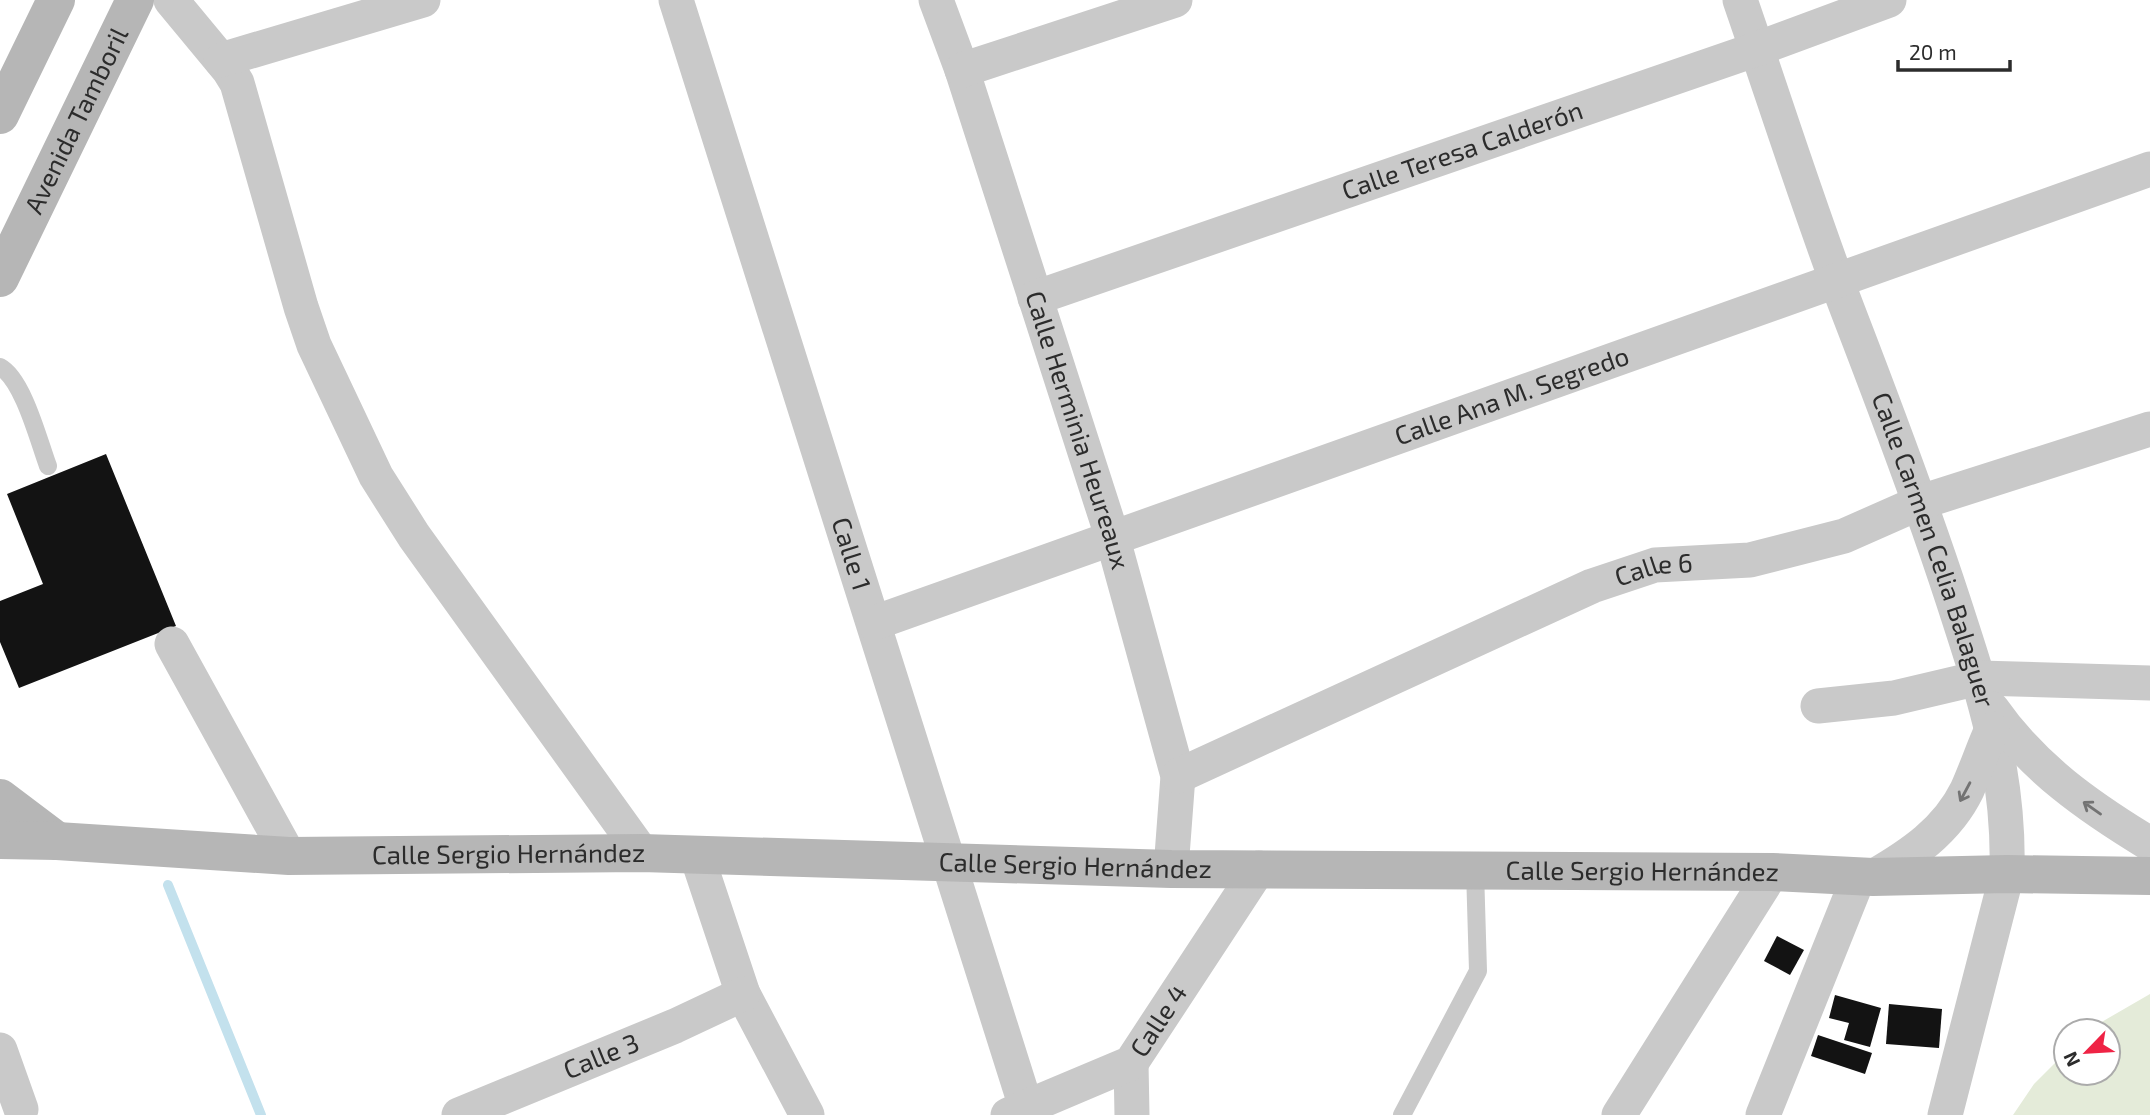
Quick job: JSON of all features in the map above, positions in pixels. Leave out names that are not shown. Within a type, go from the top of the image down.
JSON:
[{"type":"street","name":"Avenida Tamboril","points":[[0,278],[135,0]]},
{"type":"street","points":[[171,0],[234,77],[289,270],[314,345],[376,476],[408,528],[642,853]]},
{"type":"street","points":[[221,60],[423,0]]},
{"type":"street","name":"Calle 1","points":[[676,0],[949,863],[1017,1111]]},
{"type":"street","name":"Calle Herminia Heureaux","points":[[936,0],[962,70],[1112,537],[1178,776],[1171,869]]},
{"type":"street","points":[[962,70],[1175,0]]},
{"type":"street","name":"Calle Carmen Celia Balaguer","points":[[1740,0],[1837,282],[1921,502],[1985,702],[2000,763],[2006,797],[2007,874],[1945,1115]]},
{"type":"street","name":"Calle Teresa Calderón","points":[[1035,298],[1757,49],[1889,0]]},
{"type":"street","points":[[0,115],[15,55],[54,2]]},
{"type":"street","name":"Calle Ana M. Segredo","points":[[874,623],[2150,169]]},
{"type":"street","name":"Calle 6","points":[[1178,776],[1592,586],[1655,565],[1750,560],[1844,536],[1921,502],[2150,429]]},
{"type":"street","points":[[172,644],[289,856]]},
{"type":"street","points":[[1818,706],[1894,698],[1985,702],[2150,683]]},
{"type":"street","points":[[1985,702],[2005,728],[2061,785],[2093,809],[2150,844]]},
{"type":"street","points":[[1763,1115],[1866,876],[1927,842],[1949,818],[1966,791],[1985,702]]},
{"type":"street","points":[[0,798],[57,841]]},
{"type":"street","name":"Calle Sergio Hernández","points":[[0,840],[57,841],[289,856],[642,853],[1171,869],[2150,876]]},
{"type":"street","points":[[697,856],[743,994],[807,1115]]},
{"type":"street","name":"Calle 4","points":[[1017,1111],[1131,1063],[1259,868]]},
{"type":"street","points":[[1619,1115],[1772,872]]},
{"type":"street","name":"Calle 3","points":[[459,1115],[675,1026],[743,994]]},
{"type":"street","points":[[0,1050],[21,1109]]},
{"type":"street","points":[[1131,1063],[1132,1115]]},
{"type":"lane","points":[[0,367],[17,385],[48,466]]},
{"type":"lane","points":[[1402,1115],[1478,971],[1475,870]]},
{"type":"green space","points":[[2150,994],[2150,1115],[2013,1115],[2034,1084],[2052,1066],[2052,1087],[2122,1087],[2122,1017],[2110,1017]]},
{"type":"building","points":[[106,454],[176,626],[19,688],[0,642],[0,601],[43,584],[7,494]]},
{"type":"building","points":[[1777,936],[1804,950],[1790,975],[1764,961]]},
{"type":"building","points":[[1835,995],[1881,1008],[1870,1047],[1844,1040],[1849,1023],[1829,1018]]},
{"type":"building","points":[[1889,1004],[1942,1009],[1939,1048],[1886,1044]]},
{"type":"building","points":[[1818,1035],[1872,1053],[1865,1074],[1811,1056]]},
{"type":"waterway","points":[[168,885],[261,1115]]}]
